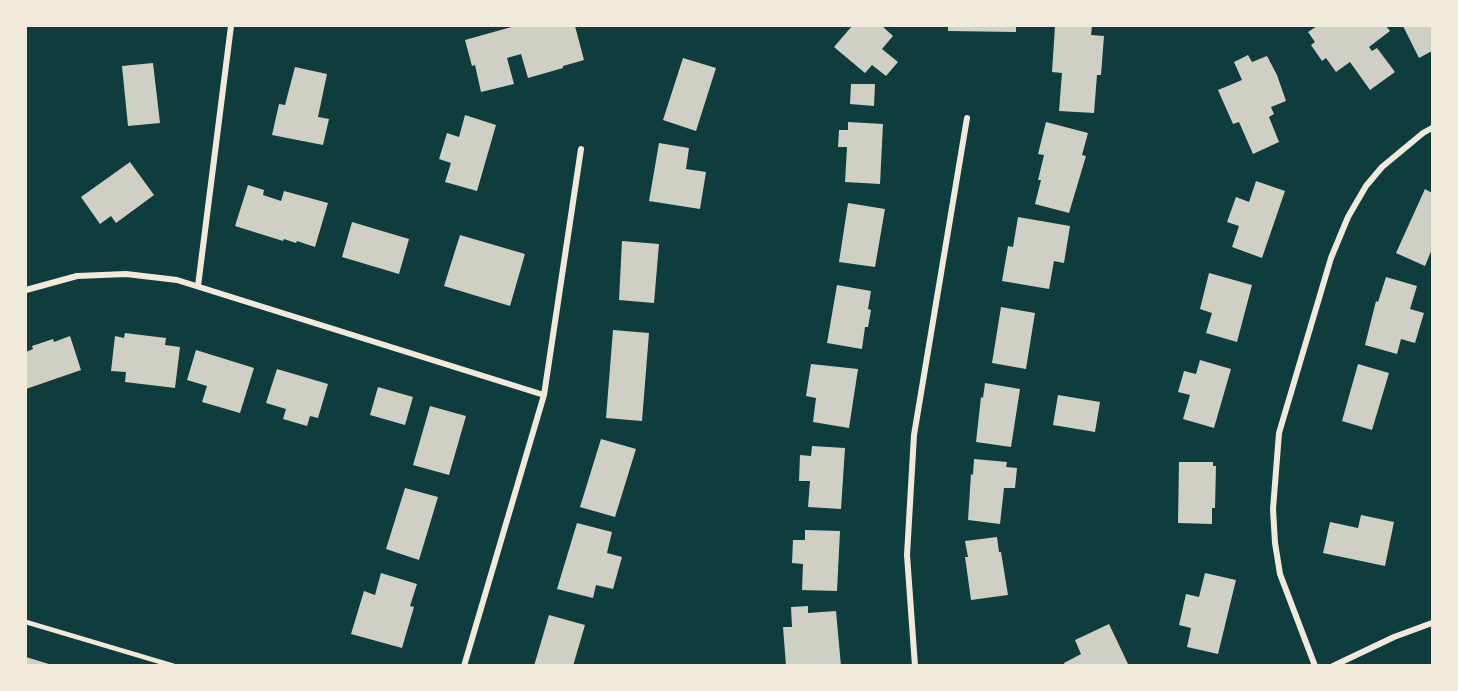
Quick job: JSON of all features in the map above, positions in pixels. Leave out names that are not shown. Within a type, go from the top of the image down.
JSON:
[{"type":"street","points":[[198,286],[231,26]]},
{"type":"street","points":[[915,666],[907,555],[914,435],[966,118]]},
{"type":"street","points":[[1315,666],[1280,574],[1275,543],[1273,509],[1279,433],[1331,258],[1348,217],[1366,186],[1382,167],[1432,128]]},
{"type":"street","points":[[465,666],[544,395],[580,149]]},
{"type":"street","points":[[26,290],[77,276],[126,274],[177,280],[544,395]]},
{"type":"street","points":[[1333,666],[1394,637],[1432,623]]},
{"type":"lane","points":[[26,622],[174,666]]},
{"type":"building","points":[[515,26],[575,26],[584,60],[528,78],[521,54],[507,58],[514,84],[481,92],[475,65],[472,66],[465,40]]},
{"type":"building","points":[[852,26],[882,26],[893,36],[882,49],[898,62],[886,76],[872,65],[865,73],[834,47]]},
{"type":"building","points":[[948,26],[1016,26],[1016,32],[948,31]]},
{"type":"building","points":[[1055,26],[1092,26],[1091,35],[1104,36],[1101,75],[1097,75],[1094,113],[1059,111],[1062,73],[1052,72]]},
{"type":"building","points":[[1317,26],[1386,26],[1390,31],[1369,47],[1372,51],[1377,48],[1395,72],[1370,90],[1350,62],[1336,72],[1326,58],[1322,61],[1311,45],[1315,42],[1308,32]]},
{"type":"building","points":[[1403,26],[1432,26],[1432,51],[1419,58]]},
{"type":"building","points":[[1248,55],[1252,62],[1267,56],[1277,75],[1286,101],[1271,107],[1274,114],[1269,117],[1279,142],[1253,154],[1239,122],[1233,124],[1218,90],[1242,80],[1234,62]]},
{"type":"building","points":[[683,58],[716,68],[696,131],[663,120]]},
{"type":"building","points":[[153,63],[160,123],[128,126],[122,66]]},
{"type":"building","points":[[295,67],[327,74],[318,117],[329,119],[323,145],[272,135],[279,104],[285,105]]},
{"type":"building","points":[[851,84],[875,84],[874,106],[850,104]]},
{"type":"building","points":[[465,115],[496,125],[477,191],[445,182],[451,163],[439,159],[447,133],[459,137]]},
{"type":"building","points":[[848,122],[883,124],[880,184],[845,182],[847,147],[838,147],[839,130],[848,130]]},
{"type":"building","points":[[1046,122],[1088,133],[1082,155],[1086,156],[1069,213],[1035,204],[1044,155],[1038,154]]},
{"type":"building","points":[[659,143],[689,148],[686,169],[706,172],[700,209],[649,201]]},
{"type":"building","points":[[130,162],[154,195],[116,223],[111,216],[100,224],[81,197]]},
{"type":"building","points":[[1256,181],[1285,191],[1262,258],[1232,247],[1239,226],[1227,222],[1236,197],[1249,202]]},
{"type":"building","points":[[248,185],[264,190],[263,195],[281,201],[284,191],[328,203],[315,247],[297,241],[296,243],[284,239],[283,241],[235,226]]},
{"type":"building","points":[[1425,189],[1432,193],[1432,249],[1425,266],[1396,253]]},
{"type":"building","points":[[848,203],[885,209],[875,267],[839,262]]},
{"type":"building","points":[[1018,217],[1070,226],[1064,263],[1054,261],[1049,289],[1002,281],[1008,246],[1013,247]]},
{"type":"building","points":[[352,222],[409,239],[399,274],[342,257]]},
{"type":"building","points":[[460,235],[525,254],[510,306],[444,286]]},
{"type":"building","points":[[622,241],[659,244],[654,303],[619,300]]},
{"type":"building","points":[[1209,273],[1252,285],[1237,342],[1206,333],[1212,313],[1200,309]]},
{"type":"building","points":[[1386,277],[1417,286],[1410,309],[1424,313],[1415,343],[1401,339],[1397,354],[1365,345],[1376,301],[1378,302]]},
{"type":"building","points":[[837,285],[871,291],[868,309],[871,310],[868,327],[865,327],[862,349],[827,343]]},
{"type":"building","points":[[1001,307],[1035,313],[1026,369],[992,363]]},
{"type":"building","points":[[613,330],[649,333],[642,421],[606,418]]},
{"type":"building","points":[[125,333],[166,338],[165,345],[180,347],[175,388],[125,382],[126,372],[111,371],[115,336],[124,338]]},
{"type":"building","points":[[70,336],[81,370],[26,389],[26,352],[33,349],[32,346]]},
{"type":"building","points":[[196,350],[254,368],[240,413],[202,402],[207,386],[187,380]]},
{"type":"building","points":[[1200,360],[1231,369],[1214,428],[1183,419],[1190,395],[1178,392],[1184,371],[1196,374]]},
{"type":"building","points":[[811,364],[858,369],[849,428],[813,422],[816,398],[806,396]]},
{"type":"building","points":[[1358,364],[1389,373],[1372,430],[1342,421]]},
{"type":"building","points":[[277,369],[328,384],[318,418],[310,416],[307,426],[283,419],[286,409],[266,403]]},
{"type":"building","points":[[985,383],[1020,389],[1011,447],[976,442],[981,397],[983,398]]},
{"type":"building","points":[[378,387],[413,397],[405,425],[370,415]]},
{"type":"building","points":[[1058,395],[1100,402],[1095,432],[1053,425]]},
{"type":"building","points":[[430,406],[466,416],[449,475],[413,465]]},
{"type":"building","points":[[601,439],[636,449],[615,517],[580,507]]},
{"type":"building","points":[[812,446],[845,448],[841,509],[808,507],[810,481],[799,481],[800,455],[811,456]]},
{"type":"building","points":[[974,459],[1007,462],[1006,467],[1017,468],[1015,488],[1004,488],[1000,524],[968,520]]},
{"type":"building","points":[[1179,462],[1213,462],[1213,466],[1216,466],[1215,508],[1212,508],[1212,524],[1178,523]]},
{"type":"building","points":[[405,488],[438,497],[419,560],[386,549]]},
{"type":"building","points":[[1361,515],[1394,522],[1385,566],[1323,553],[1330,522],[1358,528]]},
{"type":"building","points":[[577,523],[612,532],[607,553],[622,557],[613,589],[596,585],[593,598],[557,589]]},
{"type":"building","points":[[805,530],[840,531],[837,591],[802,590],[803,564],[792,563],[793,540],[805,540]]},
{"type":"building","points":[[997,537],[1008,595],[971,600],[965,541]]},
{"type":"building","points":[[381,573],[417,584],[410,606],[414,607],[402,648],[351,634],[364,591],[375,595]]},
{"type":"building","points":[[1205,573],[1236,580],[1218,654],[1187,647],[1191,628],[1179,625],[1186,594],[1199,597]]},
{"type":"building","points":[[808,606],[808,613],[836,611],[841,666],[786,666],[783,627],[792,627],[791,607]]},
{"type":"building","points":[[549,615],[585,625],[573,666],[534,666]]},
{"type":"building","points":[[1109,624],[1129,666],[1065,666],[1064,663],[1081,654],[1075,640]]},
{"type":"building","points":[[26,657],[52,665],[52,666],[26,666]]}]
